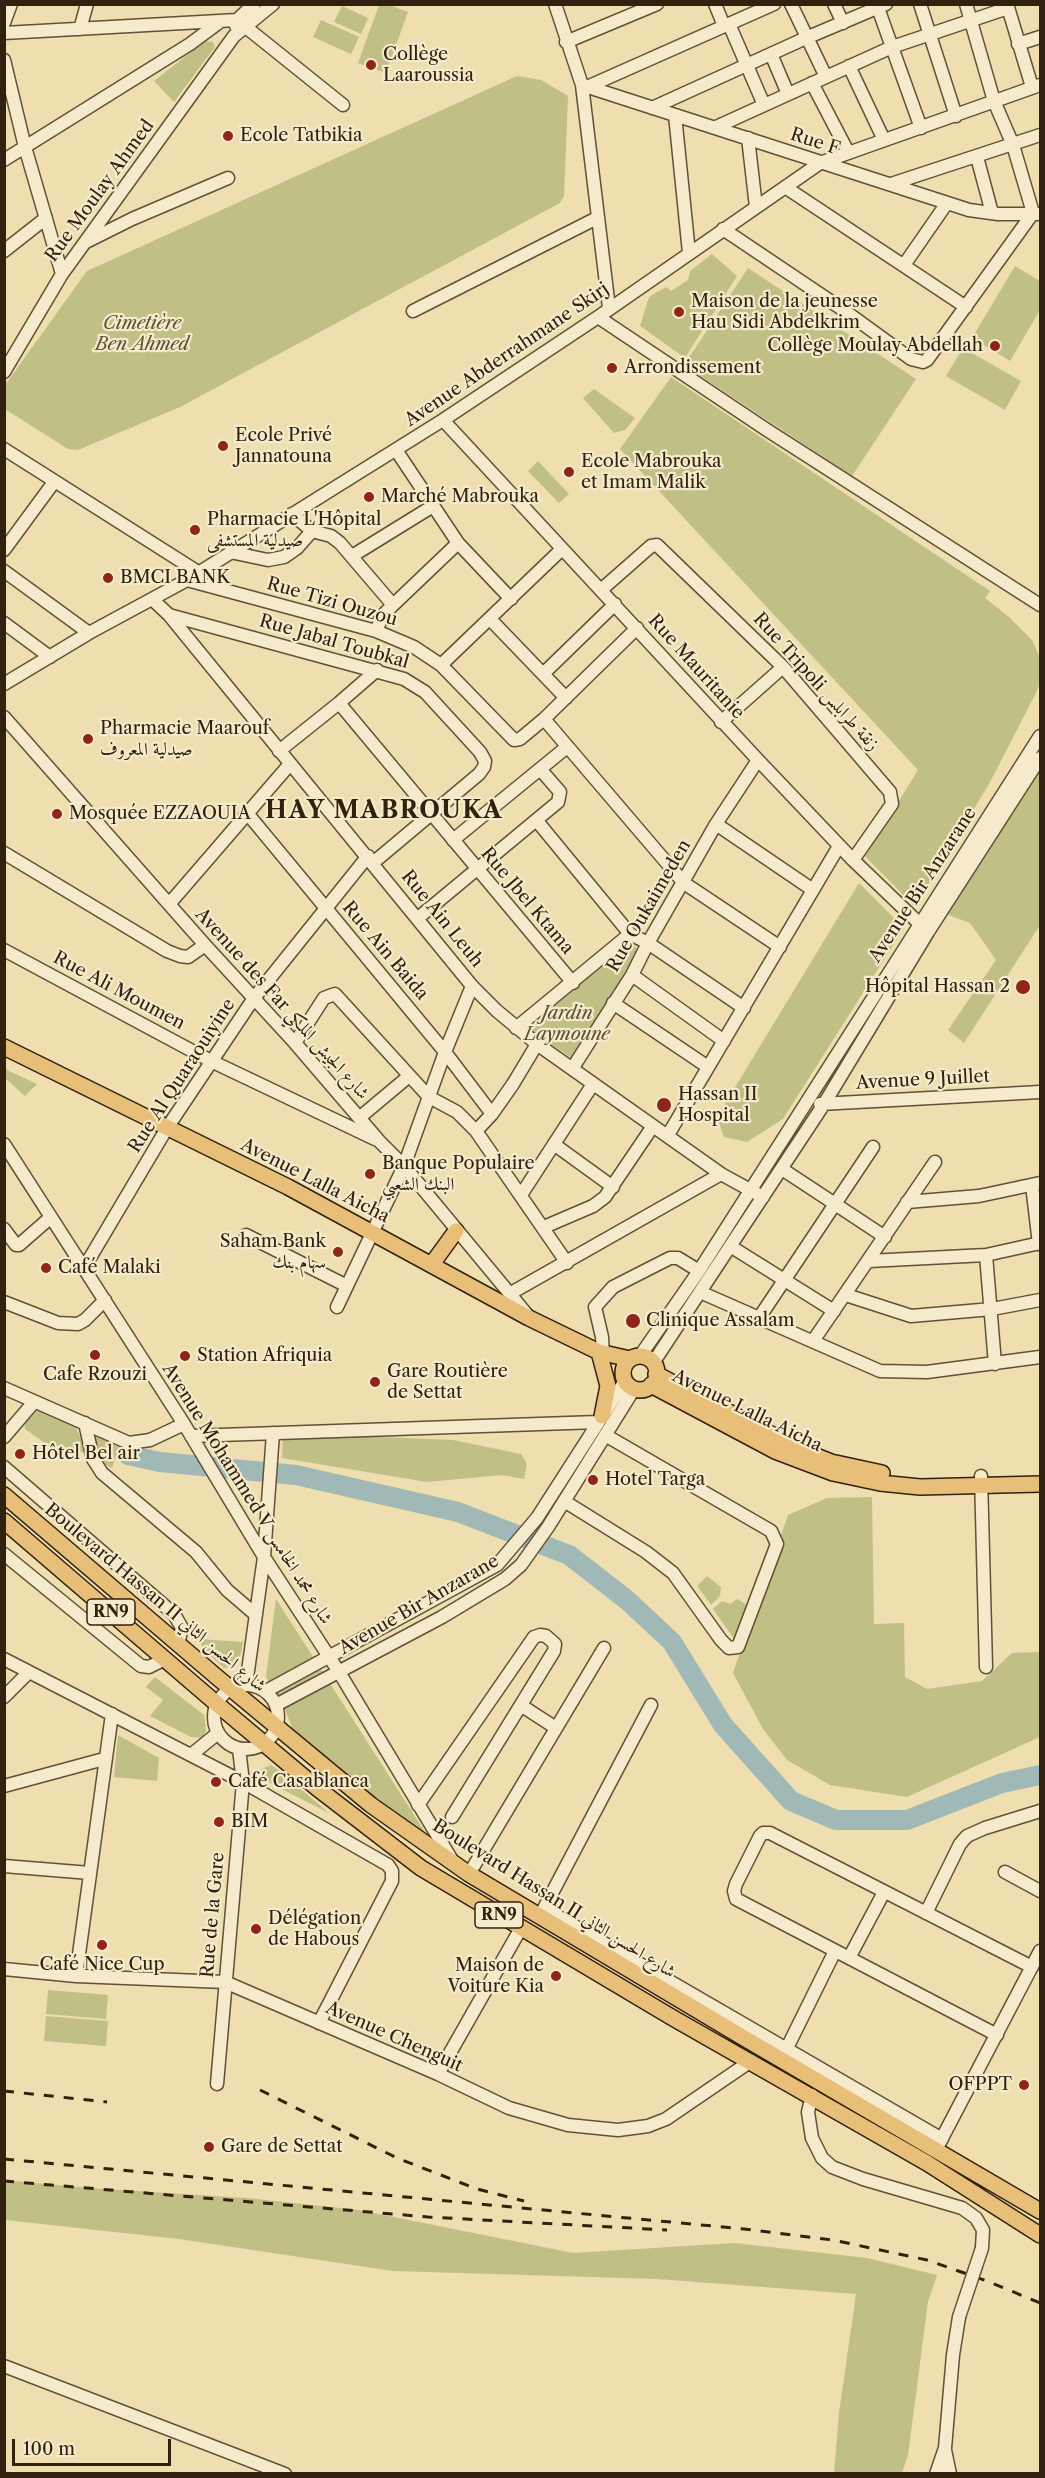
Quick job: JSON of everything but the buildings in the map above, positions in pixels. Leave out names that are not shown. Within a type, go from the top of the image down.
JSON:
[{"type":"main road","name":"Avenue Lalla Aicha","points":[[4,1047],[288,1187],[529,1318],[824,1459],[902,1476],[1041,1484]]},
{"type":"main road","points":[[432,1264],[456,1231]]},
{"type":"main road","points":[[600,1419],[608,1386],[602,1353]]},
{"type":"main road","name":"Avenue Lalla Aicha","points":[[981,1481],[1041,1473]]},
{"type":"main road","name":"Boulevard Hassan II شارع الحسن الثاني","points":[[8,1498],[231,1689],[371,1805],[455,1865],[542,1913],[939,2145],[1041,2211]]},
{"type":"main road","name":"RN9","points":[[4,1521],[217,1704],[403,1855],[521,1928],[927,2163],[1041,2235]]},
{"type":"street","points":[[4,23],[11,4]]},
{"type":"street","points":[[80,29],[87,4]]},
{"type":"street","points":[[242,24],[254,4]]},
{"type":"street","points":[[242,24],[273,4]]},
{"type":"street","points":[[555,4],[566,42],[585,86],[597,218],[609,308]]},
{"type":"street","points":[[566,42],[657,4]]},
{"type":"street","points":[[715,4],[747,64],[764,105]]},
{"type":"street","points":[[791,4],[826,77]]},
{"type":"street","points":[[834,4],[843,23]]},
{"type":"street","points":[[920,4],[956,116]]},
{"type":"street","points":[[723,229],[918,362],[923,362],[932,355],[1037,214],[1013,145],[994,101],[966,4]]},
{"type":"street","points":[[585,86],[767,6]]},
{"type":"street","points":[[652,108],[882,6],[892,47],[921,128]]},
{"type":"street","points":[[716,127],[892,47],[971,21],[1008,6],[1018,44],[1036,86]]},
{"type":"street","points":[[4,160],[190,44],[223,20]]},
{"type":"street","points":[[4,33],[223,20],[242,24],[343,105]]},
{"type":"street","name":"Rue Moulay Ahmed","points":[[4,372],[62,274],[242,24]]},
{"type":"street","points":[[1018,44],[1041,37]]},
{"type":"street","points":[[771,54],[788,94]]},
{"type":"street","points":[[849,66],[884,140]]},
{"type":"street","points":[[5,67],[25,147],[62,274]]},
{"type":"street","points":[[812,83],[848,152]]},
{"type":"street","name":"Rue F","points":[[585,86],[716,127],[820,164],[891,184],[969,210],[1037,214]]},
{"type":"street","name":"Avenue Abderrahmane Skirj","points":[[4,684],[89,633],[187,580],[396,450],[598,317],[820,164],[1036,86]]},
{"type":"street","points":[[675,115],[689,253]]},
{"type":"street","points":[[891,184],[1041,135]]},
{"type":"street","points":[[748,138],[756,207]]},
{"type":"street","points":[[977,157],[992,213]]},
{"type":"street","points":[[85,243],[132,219],[228,178]]},
{"type":"street","points":[[785,187],[966,307]]},
{"type":"street","points":[[904,265],[947,203]]},
{"type":"street","points":[[4,251],[46,218]]},
{"type":"street","points":[[413,311],[597,218]]},
{"type":"street","points":[[598,317],[767,430],[1041,605]]},
{"type":"street","name":"Rue Mauritanie","points":[[443,420],[615,604],[721,722],[839,846],[923,928]]},
{"type":"street","points":[[4,449],[198,572]]},
{"type":"street","points":[[396,450],[459,543],[510,599]]},
{"type":"street","points":[[4,550],[9,535],[54,482]]},
{"type":"street","points":[[352,556],[433,506]]},
{"type":"street","points":[[292,514],[312,531],[331,536],[352,556],[393,605]]},
{"type":"street","points":[[230,552],[268,560],[284,557],[297,548],[312,531]]},
{"type":"street","points":[[376,631],[383,615],[459,543]]},
{"type":"street","name":"Rue Tripoli زنقة طرابلس","points":[[601,590],[651,546],[657,545],[783,667],[887,788],[892,804],[853,860]]},
{"type":"street","points":[[441,665],[562,549]]},
{"type":"street","points":[[4,571],[89,633]]},
{"type":"street","name":"Rue Tizi Ouzou","points":[[187,580],[376,631],[414,647],[441,665],[514,740],[520,739],[543,719],[637,628]]},
{"type":"street","name":"Rue Ain Leuh","points":[[152,599],[169,615],[279,751],[371,859],[472,986],[516,1028],[537,1044],[721,1174],[763,1197]]},
{"type":"street","points":[[543,674],[615,604]]},
{"type":"street","name":"Rue Jabal Toubkal","points":[[169,615],[404,679],[425,692],[485,761],[479,774],[371,859]]},
{"type":"street","points":[[490,619],[566,698]]},
{"type":"street","points":[[4,623],[50,657]]},
{"type":"street","points":[[721,722],[783,667]]},
{"type":"street","points":[[279,751],[377,670]]},
{"type":"street","name":"Rue Jbel Ktama","points":[[339,703],[573,983]]},
{"type":"street","name":"Avenue des Far شارع الجيش الملكي","points":[[4,717],[205,945],[295,1042],[379,1142],[404,1166],[456,1231],[511,1293],[529,1318]]},
{"type":"street","points":[[543,719],[684,883],[780,947]]},
{"type":"street","name":"Avenue Bir Anzarane","points":[[266,1691],[488,1572],[511,1551],[537,1518],[600,1419],[700,1292],[782,1169],[824,1104],[923,928],[1041,736]]},
{"type":"street","points":[[453,840],[567,747]]},
{"type":"street","name":"Avenue Bir Anzarane","points":[[276,1705],[442,1617],[505,1579],[529,1554],[605,1435],[639,1372],[699,1271],[750,1191],[923,928],[1041,758]]},
{"type":"street","name":"Rue Oukaimeden","points":[[572,1069],[632,975],[716,824],[758,760]]},
{"type":"street","points":[[170,903],[290,764]]},
{"type":"street","points":[[418,918],[560,800],[558,787],[540,769]]},
{"type":"street","name":"Rue Ain Baida","points":[[247,813],[445,1052],[492,1114]]},
{"type":"street","points":[[537,821],[630,934],[648,943],[744,1008]]},
{"type":"street","points":[[716,824],[813,890]]},
{"type":"street","points":[[668,1135],[839,846]]},
{"type":"street","points":[[4,853],[168,951],[188,957],[205,945]]},
{"type":"street","name":"Rue Al Quaraouiyine","points":[[84,1268],[167,1128],[254,998],[326,909],[371,859]]},
{"type":"street","points":[[516,1028],[630,934]]},
{"type":"street","name":"Rue Ali Moumen","points":[[4,950],[211,1061],[379,1142]]},
{"type":"street","points":[[632,975],[724,1041]]},
{"type":"street","points":[[337,1307],[404,1166],[445,1052],[472,986]]},
{"type":"street","points":[[295,1042],[326,996],[335,994],[408,1077],[429,1097],[461,1115],[476,1131],[567,1263]]},
{"type":"street","points":[[613,1003],[708,1067]]},
{"type":"street","points":[[476,1131],[492,1114],[537,1044]]},
{"type":"street","points":[[359,1118],[408,1077]]},
{"type":"street","points":[[521,1195],[593,1084]]},
{"type":"street","name":"Avenue 9 Juillet","points":[[807,1104],[1041,1092]]},
{"type":"street","points":[[544,1227],[597,1203],[613,1187],[653,1125]]},
{"type":"street","name":"Avenue Mohammed V شارع محمد الخامس","points":[[4,1144],[184,1424],[264,1557],[327,1657],[339,1672],[455,1865]]},
{"type":"street","points":[[555,1145],[613,1187]]},
{"type":"street","points":[[759,1318],[873,1147]]},
{"type":"street","points":[[813,1341],[935,1162]]},
{"type":"street","points":[[782,1169],[885,1237]]},
{"type":"street","points":[[511,1293],[721,1174]]},
{"type":"street","points":[[868,1261],[986,1255],[1040,1243],[1036,1184],[979,1196],[907,1202]]},
{"type":"street","points":[[4,1229],[16,1245],[19,1245],[51,1217]]},
{"type":"street","points":[[246,1235],[347,1286]]},
{"type":"street","points":[[730,1246],[834,1311]]},
{"type":"street","points":[[986,1255],[995,1364]]},
{"type":"street","points":[[602,1353],[602,1337],[595,1307],[613,1287],[670,1258],[678,1258],[699,1271]]},
{"type":"street","points":[[700,1292],[874,1369],[888,1372],[927,1372],[1041,1357]]},
{"type":"street","points":[[846,1294],[911,1316],[992,1309],[1041,1300]]},
{"type":"street","points":[[4,1302],[58,1323],[78,1324],[105,1300]]},
{"type":"street","points":[[4,1388],[129,1443],[150,1440],[184,1424]]},
{"type":"street","points":[[4,1437],[34,1402]]},
{"type":"street","points":[[193,1440],[273,1433],[575,1424],[600,1419]]},
{"type":"street","points":[[85,1424],[93,1460],[102,1473],[196,1552],[227,1590],[256,1615]]},
{"type":"street","points":[[575,1424],[585,1444]]},
{"type":"street","points":[[246,1685],[264,1557],[273,1433]]},
{"type":"street","points":[[564,1502],[646,1552],[673,1573],[721,1640],[729,1648],[738,1647],[777,1544],[771,1531],[605,1435]]},
{"type":"street","points":[[4,1467],[180,1621],[182,1632],[178,1644]]},
{"type":"street","points":[[981,1481],[986,1667]]},
{"type":"street","points":[[8,1498],[27,1486]]},
{"type":"street","points":[[4,1554],[141,1666],[149,1667],[165,1659]]},
{"type":"street","points":[[418,1805],[534,1637],[543,1635],[554,1642],[556,1648],[452,1816]]},
{"type":"street","points":[[469,1874],[604,1648]]},
{"type":"street","points":[[4,1659],[243,1782],[384,1861],[392,1871],[392,1881],[319,2023]]},
{"type":"street","points":[[4,1697],[28,1672]]},
{"type":"street","points":[[246,1685],[257,1686],[266,1691],[276,1705],[279,1716],[273,1736],[265,1743],[253,1749],[239,1749],[227,1743],[218,1732],[214,1714],[217,1704],[231,1689],[246,1685]]},
{"type":"street","points":[[651,1705],[542,1913],[787,2048],[939,2145],[1041,1952]]},
{"type":"street","points":[[522,1706],[556,1728]]},
{"type":"street","points":[[75,1976],[112,1714]]},
{"type":"street","points":[[191,1755],[218,1732]]},
{"type":"street","name":"Rue de la Gare","points":[[217,2084],[243,1782],[239,1749]]},
{"type":"street","points":[[4,1786],[104,1759]]},
{"type":"street","points":[[926,1913],[957,1849],[967,1836],[985,1828],[1041,1811]]},
{"type":"street","points":[[997,2035],[736,1899],[734,1891],[736,1884],[762,1834],[770,1833],[1032,1967]]},
{"type":"street","points":[[4,1866],[90,1873]]},
{"type":"street","points":[[1005,1872],[1041,1891]]},
{"type":"street","points":[[849,1958],[884,1892]]},
{"type":"street","points":[[438,2074],[521,1928]]},
{"type":"street","points":[[787,2048],[835,1952]]},
{"type":"street","name":"Avenue Chenguit","points":[[4,1969],[75,1976],[225,1982],[528,2115],[568,2125],[618,2130],[641,2127],[666,2119],[751,2061]]},
{"type":"street","points":[[812,2095],[808,2112],[812,2138],[822,2158],[832,2167],[863,2180],[962,2208],[976,2218],[983,2230],[982,2248],[959,2317],[953,2355],[945,2448],[936,2474]]},
{"type":"street","points":[[4,2366],[285,2474]]},
{"type":"street","points":[[945,2448],[950,2474]]},
{"type":"green space","points":[[379,5],[389,5],[408,12],[386,73],[358,63]]},
{"type":"green space","points":[[342,6],[368,18],[361,34],[334,22]]},
{"type":"green space","points":[[321,20],[359,37],[351,54],[313,37]]},
{"type":"green space","points":[[205,41],[213,42],[215,47],[174,102],[154,81]]},
{"type":"green space","name":"Cimetière Ben Ahmed","points":[[517,76],[541,80],[568,96],[564,196],[560,203],[180,407],[78,450],[68,449],[5,409],[5,385],[87,271]]},
{"type":"green space","name":"Maison de la jeunesse Hau Sidi Abdelkrim","points":[[712,254],[737,276],[685,358],[640,326],[649,297],[666,287],[671,291],[688,280],[690,271]]},
{"type":"green space","points":[[1015,266],[1040,281],[1040,310],[1010,361],[972,338]]},
{"type":"green space","points":[[748,268],[916,379],[852,476],[684,365]]},
{"type":"green space","points":[[963,348],[1021,381],[1005,410],[946,376]]},
{"type":"green space","points":[[671,377],[990,591],[985,598],[1009,617],[1032,640],[1040,658],[1040,680],[1037,691],[989,784],[915,907],[865,856],[918,770],[620,449]]},
{"type":"green space","points":[[594,389],[635,418],[625,430],[614,433],[583,398]]},
{"type":"green space","points":[[538,461],[569,494],[559,503],[528,471]]},
{"type":"green space","points":[[1040,769],[1040,925],[964,1043],[948,1030],[996,960],[970,923],[946,914]]},
{"type":"green space","points":[[859,883],[904,928],[783,1119],[747,1142],[724,1137],[717,1117]]},
{"type":"green space","name":"Jardin Laymoune","points":[[631,942],[638,950],[573,1059],[527,1028],[623,946]]},
{"type":"green space","points":[[5,1069],[37,1084],[25,1096],[5,1078]]},
{"type":"green space","points":[[38,1410],[55,1414],[75,1426],[88,1454],[55,1445],[52,1448],[25,1429],[25,1423]]},
{"type":"green space","points":[[89,1433],[119,1447],[112,1468],[104,1464]]},
{"type":"green space","points":[[355,1436],[453,1440],[521,1454],[527,1464],[524,1479],[502,1475],[427,1482],[282,1458],[283,1438]]},
{"type":"green space","points":[[872,1497],[874,1624],[904,1623],[905,1677],[927,1689],[982,1681],[1012,1653],[1040,1652],[1040,1737],[907,1797],[830,1785],[787,1760],[763,1729],[733,1673],[788,1515],[827,1498]]},
{"type":"green space","points":[[707,1576],[721,1587],[720,1596],[711,1605],[697,1586]]},
{"type":"green space","points":[[276,1599],[430,1840],[426,1843],[295,1736],[285,1709],[266,1677]]},
{"type":"green space","points":[[737,1599],[750,1607],[735,1640],[713,1609],[722,1601],[730,1604]]},
{"type":"green space","points":[[199,1639],[243,1642],[239,1662],[224,1668],[203,1649]]},
{"type":"green space","points":[[155,1677],[204,1715],[206,1731],[202,1738],[191,1737],[150,1716],[163,1700],[146,1687]]},
{"type":"green space","points":[[118,1735],[159,1758],[157,1781],[114,1777]]},
{"type":"green space","points":[[271,1765],[329,1813],[256,1776],[259,1770]]},
{"type":"green space","points":[[48,1990],[108,1995],[106,2019],[46,2014]]},
{"type":"green space","points":[[46,2016],[108,2021],[106,2046],[44,2041]]},
{"type":"green space","points":[[4,2180],[247,2198],[359,2210],[573,2253],[735,2243],[867,2258],[937,2275],[928,2302],[908,2455],[902,2473],[834,2473],[839,2413],[856,2294],[657,2279],[393,2271],[179,2239],[5,2220]]},
{"type":"waterway","points":[[128,1455],[160,1462],[296,1475],[458,1512],[569,1555],[627,1600],[672,1642],[723,1725],[791,1801],[836,1820],[907,1820],[1002,1783],[1040,1775]]},
{"type":"railway","points":[[260,2090],[397,2158],[477,2189],[524,2201]]},
{"type":"railway","points":[[4,2091],[107,2102]]},
{"type":"railway","points":[[4,2159],[744,2229],[833,2240],[927,2260],[1040,2303]]},
{"type":"railway","points":[[4,2181],[428,2217],[667,2230]]},
{"type":"place","name":"Collège Laaroussia","points":[[371,65]]},
{"type":"place","name":"Ecole Tatbikia","points":[[228,136]]},
{"type":"place","name":"Maison de la jeunesse Hau Sidi Abdelkrim","points":[[679,312]]},
{"type":"place","name":"Collège Moulay Abdellah","points":[[995,346]]},
{"type":"place","name":"Arrondissement","points":[[612,368]]},
{"type":"place","name":"Ecole Privé Jannatouna","points":[[223,446]]},
{"type":"place","name":"Ecole Mabrouka et Imam Malik","points":[[569,472]]},
{"type":"place","name":"Marché Mabrouka","points":[[369,497]]},
{"type":"place","name":"Pharmacie L'Hôpital صيدلية المستشفى","points":[[195,530]]},
{"type":"place","name":"BMCI BANK","points":[[108,578]]},
{"type":"place","name":"Pharmacie Maarouf صيدلية المعروف","points":[[88,739]]},
{"type":"place","name":"Mosquée EZZAOUIA","points":[[57,814]]},
{"type":"place","name":"Hôpital Hassan 2","points":[[1023,987]]},
{"type":"place","name":"Hassan II Hospital","points":[[664,1105]]},
{"type":"place","name":"Banque Populaire البنك الشعبي","points":[[370,1174]]},
{"type":"place","name":"Saham Bank سهام بنك","points":[[338,1252]]},
{"type":"place","name":"Café Malaki","points":[[46,1268]]},
{"type":"place","name":"Clinique Assalam","points":[[633,1321]]},
{"type":"place","name":"Cafe Rzouzi","points":[[95,1355]]},
{"type":"place","name":"Station Afriquia","points":[[185,1356]]},
{"type":"place","name":"Gare Routière de Settat","points":[[375,1382]]},
{"type":"place","name":"Hôtel Bel air","points":[[20,1454]]},
{"type":"place","name":"Hotel Targa","points":[[593,1480]]},
{"type":"place","name":"Café Casablanca","points":[[216,1782]]},
{"type":"place","name":"BIM","points":[[219,1822]]},
{"type":"place","name":"Délégation de Habous","points":[[256,1929]]},
{"type":"place","name":"Café Nice Cup","points":[[102,1945]]},
{"type":"place","name":"Maison de Voiture Kia","points":[[556,1976]]},
{"type":"place","name":"OFPPT","points":[[1024,2085]]},
{"type":"place","name":"Gare de Settat","points":[[209,2147]]},
{"type":"district","name":"HAY MABROUKA","points":[[384,811]]}]
